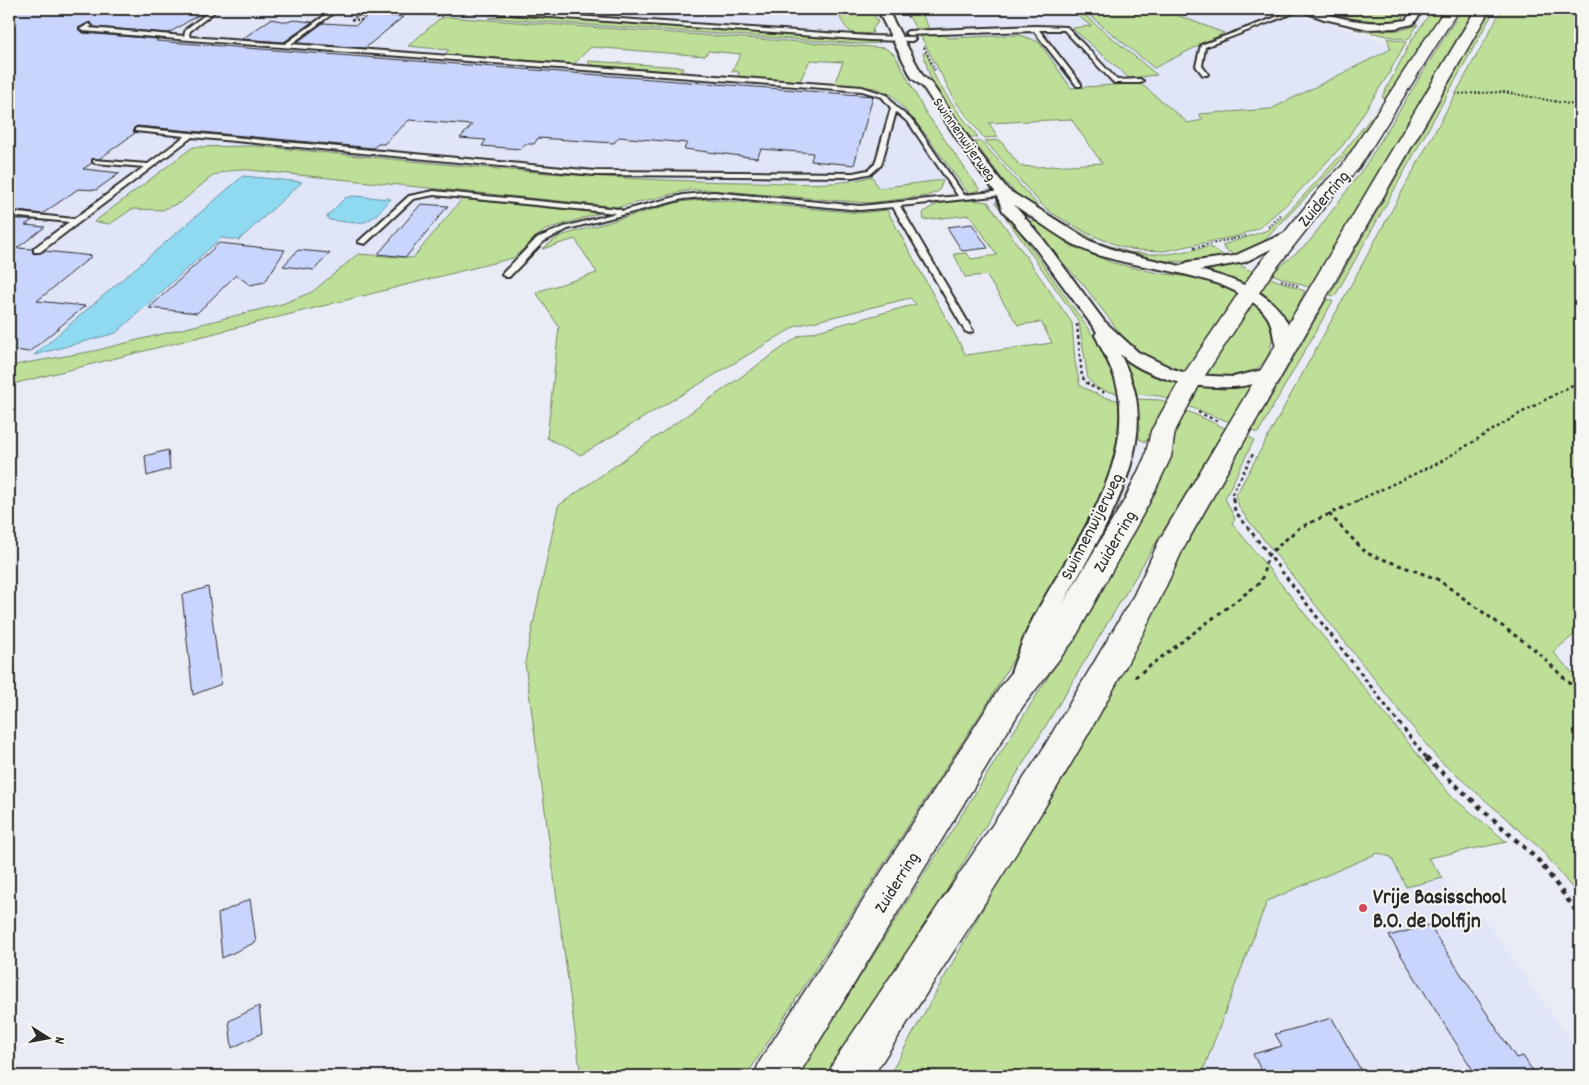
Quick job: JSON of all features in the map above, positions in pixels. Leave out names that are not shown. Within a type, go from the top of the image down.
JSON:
[{"type":"main road","name":"Zuiderring","points":[[774,1076],[1012,696],[1063,631],[1136,503],[1158,457],[1163,431],[1191,380],[1248,292],[1288,223],[1349,169],[1452,9]]},
{"type":"main road","name":"Zuiderring","points":[[849,1076],[1050,768],[1146,600],[1170,547],[1483,9]]},
{"type":"street","name":"Swinnenwijerweg","points":[[882,9],[918,78],[926,85],[969,148],[1003,193],[1008,208],[1038,242],[1098,324],[1121,371],[1127,395],[1129,425],[1117,482],[1042,621],[1012,696]]},
{"type":"street","points":[[1301,9],[1347,23],[1390,27],[1409,22],[1419,9]]},
{"type":"street","name":"Swinnenwijerweg","points":[[909,32],[921,57],[926,85]]},
{"type":"street","name":"Swinnenwijerweg","points":[[1003,193],[1021,202],[1072,238],[1097,250],[1120,258],[1170,267],[1213,278],[1248,292],[1265,305],[1279,322],[1285,348]]},
{"type":"street","name":"Swinnenwijerweg","points":[[1170,267],[1205,266],[1245,257],[1276,238],[1288,223]]},
{"type":"street","name":"Swinnenwijerweg","points":[[1098,324],[1132,356],[1167,373],[1191,380],[1233,382],[1271,372]]},
{"type":"lane","points":[[189,38],[186,35],[188,30],[216,9]]},
{"type":"lane","points":[[287,45],[337,9]]},
{"type":"lane","points":[[453,9],[857,37],[896,36],[909,32],[1065,28],[1116,82],[1140,81]]},
{"type":"lane","points":[[1205,74],[1199,66],[1203,46],[1301,9]]},
{"type":"lane","points":[[89,26],[83,29],[862,90],[880,93],[890,99],[894,108],[911,122],[962,197]]},
{"type":"lane","points":[[1035,28],[1079,85]]},
{"type":"lane","points":[[896,36],[909,32]]},
{"type":"lane","points":[[137,130],[596,173],[853,176],[870,172],[878,165],[894,108]]},
{"type":"lane","points":[[36,250],[191,135]]},
{"type":"lane","points":[[96,161],[150,166]]},
{"type":"lane","points":[[362,242],[411,197],[434,193],[625,212]]},
{"type":"lane","points":[[506,275],[540,240],[566,228],[683,197],[713,194],[860,208],[1003,193]]},
{"type":"lane","points":[[896,205],[969,331]]},
{"type":"lane","points":[[9,214],[75,221]]},
{"type":"path","points":[[898,10],[909,32],[933,62],[937,76]]},
{"type":"path","points":[[357,16],[367,17]]},
{"type":"path","points":[[351,20],[362,20]]},
{"type":"path","points":[[1450,94],[1504,92],[1580,106]]},
{"type":"path","points":[[1264,230],[1288,223]]},
{"type":"path","points":[[1191,248],[1214,245],[1246,236]]},
{"type":"path","points":[[1130,680],[1261,582],[1268,555],[1299,528],[1440,462],[1519,414],[1580,382]]},
{"type":"path","points":[[1257,447],[1232,494],[1235,511],[1428,760],[1539,862],[1580,916]]},
{"type":"path","points":[[1329,514],[1366,553],[1438,580],[1534,649],[1580,693]]},
{"type":"shaded area","points":[[9,9],[836,9],[847,31],[845,46],[446,17],[439,19],[409,46],[449,49],[446,54],[876,88],[892,95],[900,103],[924,132],[957,178],[878,188],[872,176],[858,181],[675,182],[593,178],[255,146],[193,147],[95,222],[110,224],[132,209],[162,210],[181,202],[211,177],[239,169],[467,192],[413,258],[358,254],[312,292],[282,304],[94,351],[9,366]]},
{"type":"shaded area","points":[[919,9],[1069,9],[1091,27],[1073,29],[1149,68],[1077,9],[1280,9],[1390,44],[1392,48],[1271,109],[1200,114],[1204,120],[1188,123],[1140,83],[1071,88],[1039,42],[1020,35],[947,38],[932,34]]},
{"type":"shaded area","name":"Vrije Basisschool B.O. de Dolfijn","points":[[1331,727],[1435,866],[1470,919],[1482,916],[1580,1054],[1580,1076],[1201,1076]]},
{"type":"green space","points":[[836,9],[871,9],[878,22],[872,30],[873,33],[853,33],[846,27]]},
{"type":"green space","points":[[905,9],[919,9],[930,30],[917,31]]},
{"type":"green space","points":[[1069,9],[1077,9],[1157,75],[1129,78],[1072,28],[1091,26]]},
{"type":"green space","points":[[1082,9],[1161,9],[1224,33],[1154,68]]},
{"type":"green space","points":[[1367,9],[1409,9],[1401,20],[1386,22],[1363,22],[1342,15],[1357,15]]},
{"type":"green space","points":[[1433,9],[1445,9],[1386,99],[1382,97],[1411,41]]},
{"type":"green space","points":[[1462,9],[1474,9],[1311,288],[1271,274],[1309,242],[1365,166]]},
{"type":"green space","points":[[1491,9],[1495,9],[1335,296],[1330,295]]},
{"type":"green space","points":[[1502,9],[1580,9],[1580,630],[1553,652],[1580,681],[1580,898],[1541,849],[1437,758],[1245,516],[1239,507],[1236,495]]},
{"type":"green space","points":[[509,15],[876,40],[879,43],[862,44],[489,18]]},
{"type":"green space","points":[[446,17],[885,48],[895,55],[924,110],[980,190],[968,193],[924,132],[892,95],[876,88],[834,84],[843,62],[810,60],[800,81],[738,77],[739,72],[732,71],[741,54],[708,51],[705,56],[591,47],[574,64],[445,54],[449,50],[408,46],[439,19]]},
{"type":"green space","points":[[1418,24],[1408,40],[1354,29],[1387,31],[1403,29]]},
{"type":"green space","points":[[945,33],[948,38],[1020,35],[1039,42],[1071,88],[1140,83],[1188,123],[1203,120],[1199,114],[1271,109],[1391,49],[1387,38],[1406,42],[1388,75],[1343,145],[1288,203],[1259,228],[1238,236],[1164,251],[1137,250],[1122,247],[1089,234],[1050,212],[1040,203],[985,141],[1000,140],[1020,166],[1036,167],[1102,163],[1071,119],[989,123],[998,137],[984,138],[956,102],[920,35]]},
{"type":"green space","points":[[923,53],[926,53],[928,56],[935,76],[941,86],[978,137],[969,137],[939,94],[931,80]]},
{"type":"green space","points":[[589,61],[683,67],[681,72],[591,65]]},
{"type":"green space","points":[[1384,101],[1354,147],[1262,243],[1236,256],[1224,249],[1223,245],[1268,230],[1293,207],[1341,155]]},
{"type":"green space","points":[[981,141],[1041,209],[1098,242],[1129,252],[1148,254],[1169,254],[1210,247],[1228,258],[1201,263],[1151,260],[1091,243],[1035,209],[1021,198],[1004,181],[974,142]]},
{"type":"green space","points":[[255,146],[501,169],[624,178],[827,183],[858,180],[872,176],[878,188],[943,180],[939,191],[927,196],[868,203],[710,190],[689,190],[619,207],[239,169],[211,177],[181,202],[162,210],[132,209],[110,224],[94,222],[193,147]]},
{"type":"green space","points":[[462,199],[600,213],[545,230],[513,258],[9,385],[9,366],[94,351],[282,304],[312,292],[358,254],[413,258]]},
{"type":"green space","points":[[707,199],[860,213],[887,210],[966,355],[1052,343],[1041,322],[1018,325],[986,275],[965,277],[954,254],[967,253],[971,259],[997,255],[970,215],[924,220],[923,213],[936,205],[963,200],[988,202],[1072,323],[1075,362],[1080,386],[1103,397],[1121,401],[1123,421],[1110,480],[1031,628],[989,701],[746,1076],[581,1076],[525,663],[558,506],[799,336],[916,304],[910,298],[796,326],[581,455],[547,438],[559,327],[536,292],[597,273],[575,239],[542,249],[560,236],[679,202]]},
{"type":"green space","points":[[995,202],[1001,205],[1094,337],[1108,359],[1120,394],[1098,389],[1088,379],[1079,322]]},
{"type":"green space","points":[[1031,221],[1041,223],[1071,246],[1113,263],[1158,273],[1198,278],[1217,283],[1240,293],[1188,374],[1162,366],[1144,356],[1127,342],[1082,283],[1035,233],[1030,224]]},
{"type":"green space","points":[[1238,264],[1255,273],[1243,287],[1206,271],[1207,269]]},
{"type":"green space","points":[[1268,277],[1305,291],[1289,323],[1277,310],[1256,294]]},
{"type":"green space","points":[[1327,299],[1333,301],[1258,433],[1252,431]]},
{"type":"green space","points":[[1251,300],[1266,315],[1271,328],[1272,343],[1266,358],[1257,369],[1244,375],[1200,378]]},
{"type":"green space","points":[[1127,360],[1182,383],[1171,400],[1160,396],[1135,394],[1125,365]]},
{"type":"green space","points":[[1197,384],[1232,388],[1252,385],[1230,422],[1187,406]]},
{"type":"green space","points":[[1137,399],[1161,400],[1169,404],[1146,442],[1139,439]]},
{"type":"green space","points":[[1185,410],[1225,428],[835,1076],[798,1076],[1063,653]]},
{"type":"green space","points":[[1248,436],[1254,440],[1225,498],[1235,519],[1232,523],[1451,796],[1507,842],[1428,858],[1443,878],[1406,887],[1391,857],[1378,853],[1267,901],[1201,1076],[889,1076]]},
{"type":"water","points":[[243,176],[302,182],[239,240],[221,238],[116,333],[34,355]]},
{"type":"water","points":[[353,196],[391,199],[376,215],[364,222],[329,220],[327,216],[345,198]]},
{"type":"building","points":[[9,9],[152,9],[203,12],[169,33],[94,27],[90,22],[78,28],[83,33],[158,39],[156,41],[873,96],[854,165],[811,161],[813,153],[761,149],[757,158],[684,149],[687,143],[619,137],[614,143],[538,138],[534,144],[525,144],[521,149],[482,146],[486,140],[460,138],[472,125],[409,120],[384,144],[378,144],[373,148],[137,126],[133,129],[135,133],[99,159],[92,159],[92,163],[83,169],[120,173],[96,190],[78,189],[42,214],[9,210]]},
{"type":"building","points":[[370,14],[403,17],[365,48],[296,43],[323,23],[356,25]]},
{"type":"building","points":[[271,19],[287,22],[294,20],[312,22],[284,42],[242,39]]},
{"type":"building","points":[[421,204],[448,206],[406,257],[378,254]]},
{"type":"building","points":[[9,218],[33,220],[25,225],[45,227],[17,248],[32,249],[34,254],[45,251],[92,256],[37,301],[85,306],[29,352],[9,349]]},
{"type":"building","points":[[972,224],[988,248],[962,251],[947,227]]},
{"type":"building","points":[[219,243],[285,250],[265,282],[250,285],[236,275],[197,313],[149,308]]},
{"type":"building","points":[[298,250],[330,253],[314,270],[283,266]]},
{"type":"building","points":[[168,450],[170,469],[147,476],[145,456]]},
{"type":"building","points":[[208,587],[221,684],[193,695],[182,595]]},
{"type":"building","points":[[250,899],[256,942],[222,958],[218,914]]},
{"type":"building","points":[[1429,925],[1516,1058],[1523,1056],[1536,1076],[1488,1076],[1485,1072],[1476,1075],[1389,936]]},
{"type":"building","points":[[259,1006],[262,1033],[232,1048],[229,1021]]},
{"type":"building","points":[[1332,1018],[1364,1076],[1264,1076],[1253,1054],[1282,1046],[1275,1034]]},
{"type":"place","name":"Vrije Basisschool B.O. de Dolfijn","points":[[1363,908]]}]
